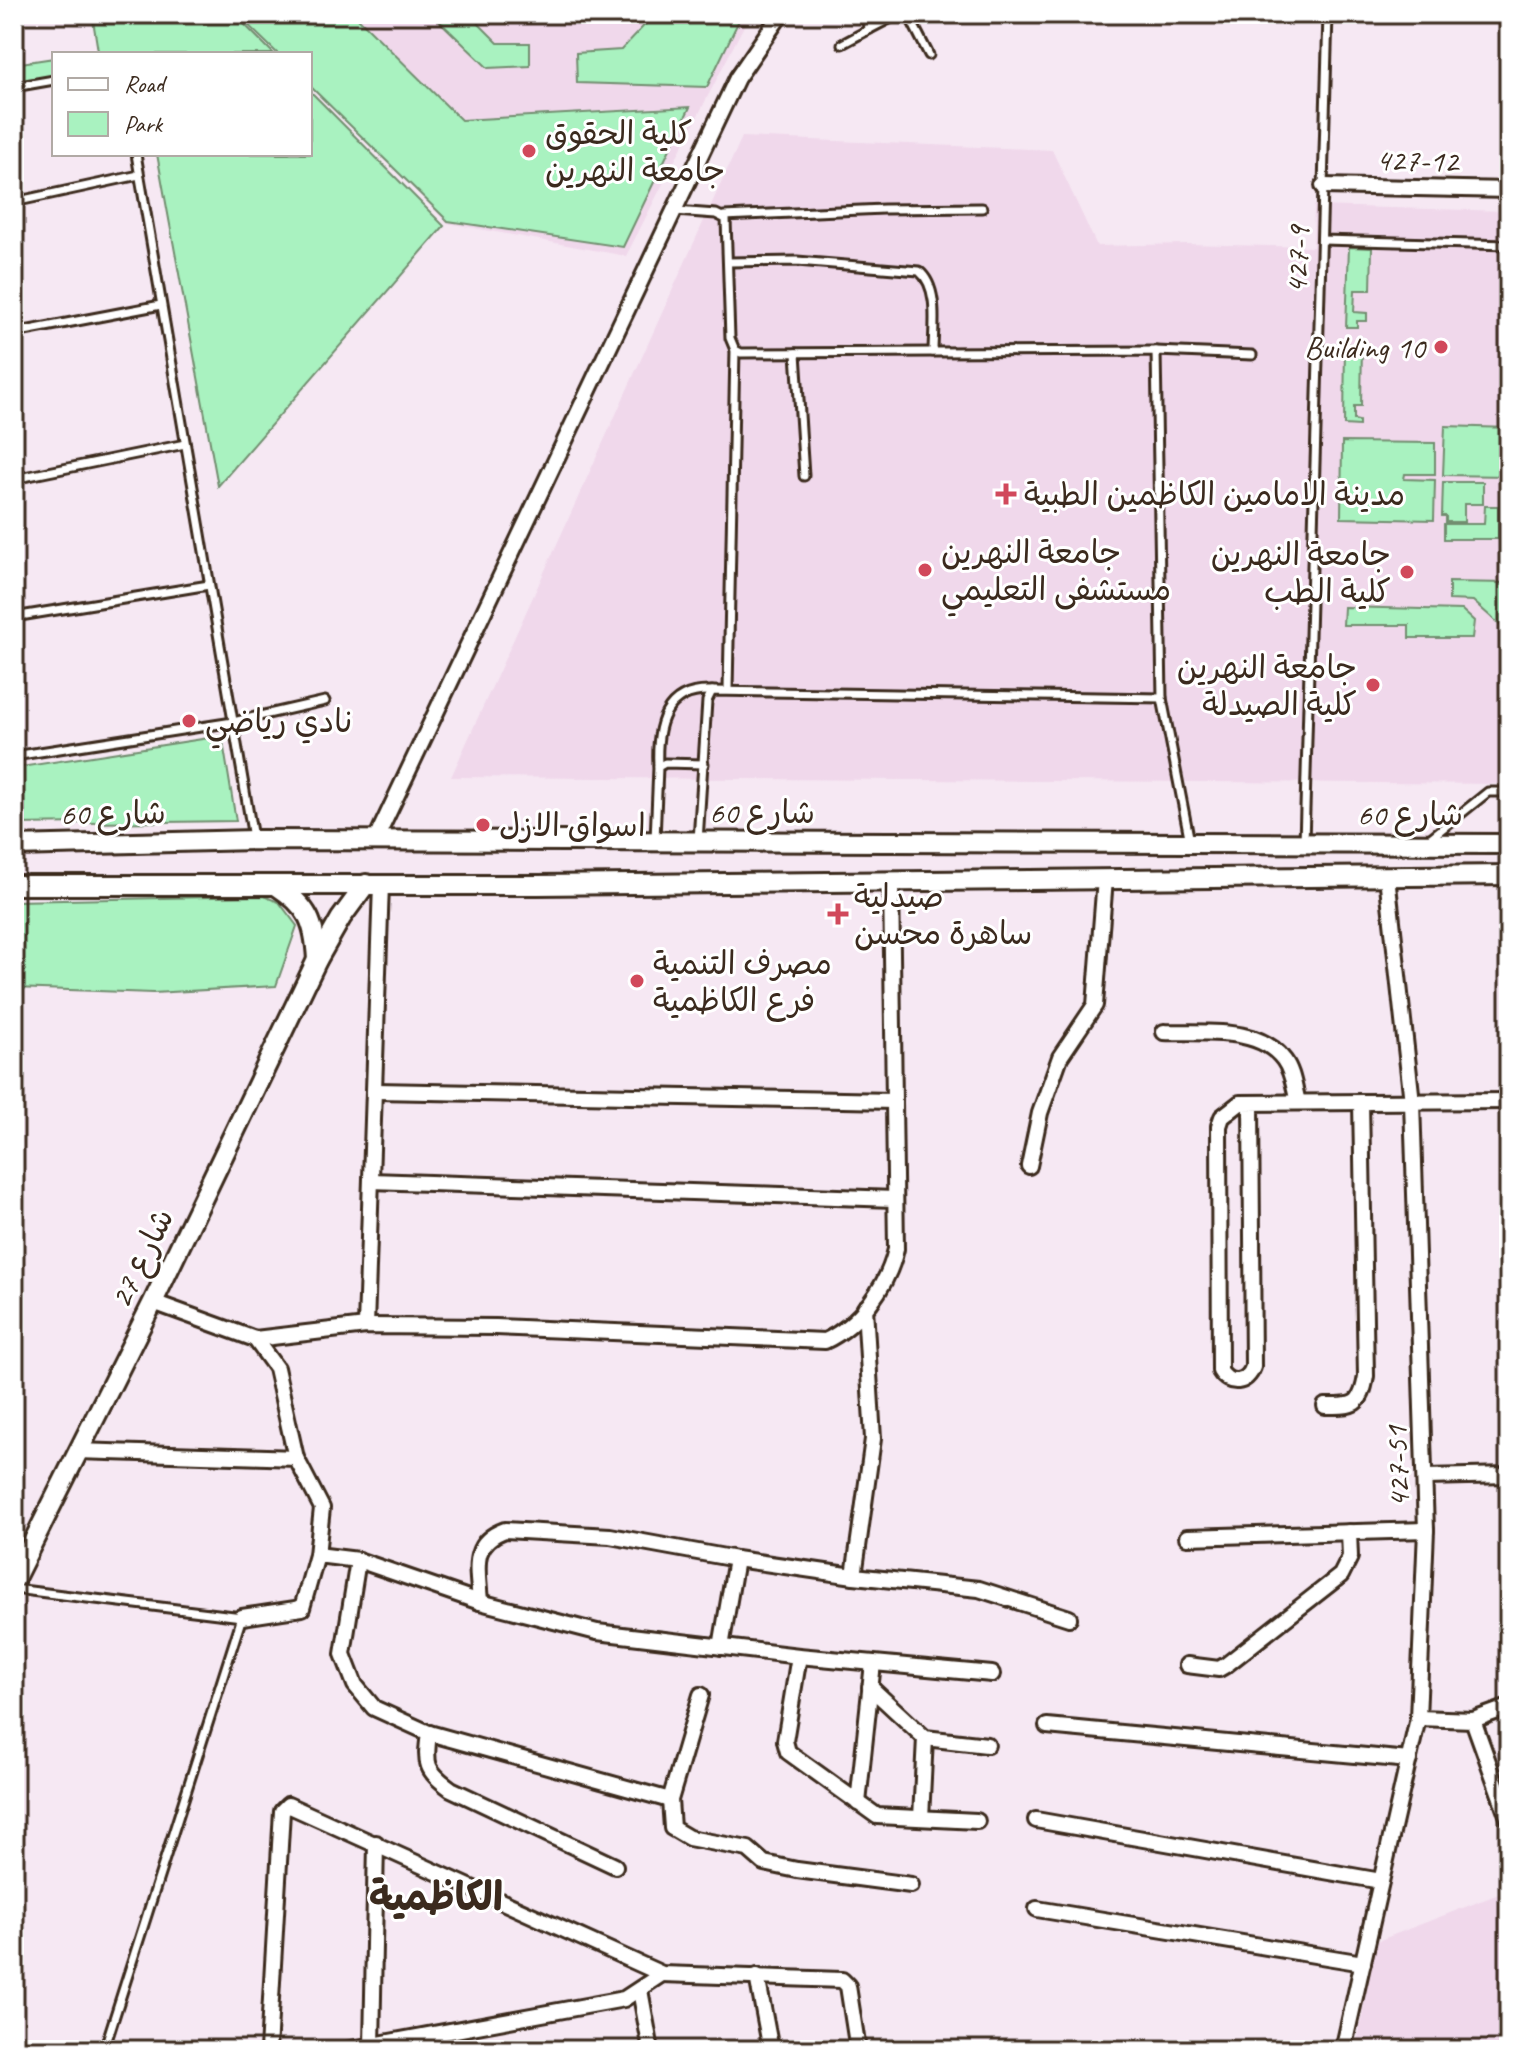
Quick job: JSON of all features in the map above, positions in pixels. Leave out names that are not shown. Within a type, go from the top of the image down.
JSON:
[{"type":"street","points":[[375,841],[737,78],[781,14]]},
{"type":"street","points":[[1508,190],[1509,121]]},
{"type":"street","name":"427-12","points":[[1323,186],[1508,190]]},
{"type":"street","name":"شارع 60","points":[[14,846],[254,840],[1509,844]]},
{"type":"street","name":"427-51","points":[[1343,2050],[1418,1718],[1426,1530],[1412,1102],[1387,876]]},
{"type":"street","name":"شارع 60","points":[[14,885],[276,886],[1506,877]]},
{"type":"street","points":[[1029,1166],[1040,1113],[1060,1057],[1095,1005],[1105,879]]},
{"type":"street","points":[[153,1302],[255,1339],[366,1326],[496,1327],[825,1341],[847,1328],[865,1308],[886,1280],[896,1249],[891,881]]},
{"type":"street","points":[[366,1326],[376,1091],[374,884]]},
{"type":"street","name":"شارع 27","points":[[14,1580],[153,1302],[317,960],[341,918],[374,884]]},
{"type":"street","points":[[276,886],[297,899],[309,918],[315,934],[317,960]]},
{"type":"street","points":[[1164,1032],[1251,1036],[1264,1042],[1284,1059],[1291,1072],[1298,1102]]},
{"type":"street","points":[[376,1091],[894,1101]]},
{"type":"street","points":[[1251,1103],[1253,1367],[1242,1381],[1233,1382],[1220,1371],[1219,1126],[1222,1117],[1240,1103],[1509,1101]]},
{"type":"street","points":[[1325,1406],[1350,1406],[1357,1401],[1366,1376],[1361,1102]]},
{"type":"street","points":[[371,1181],[895,1199]]},
{"type":"street","points":[[854,1576],[873,1439],[865,1308]]},
{"type":"street","points":[[242,1617],[302,1608],[317,1555],[322,1508],[296,1458],[276,1368],[255,1339]]},
{"type":"street","points":[[77,1451],[296,1458]]},
{"type":"street","points":[[1426,1477],[1509,1475]]},
{"type":"street","points":[[480,1602],[477,1554],[490,1535],[505,1530],[610,1536],[854,1576],[979,1589],[1069,1618]]},
{"type":"street","points":[[1187,1537],[1426,1530]]},
{"type":"street","points":[[1187,1665],[1219,1669],[1226,1665],[1341,1575],[1350,1557],[1349,1532]]},
{"type":"street","points":[[317,1555],[358,1560],[480,1602],[597,1632],[799,1656],[992,1674]]},
{"type":"street","points":[[721,1647],[736,1559]]},
{"type":"street","points":[[358,1560],[343,1654],[355,1685],[374,1708],[429,1733],[670,1800]]},
{"type":"street","points":[[799,1656],[785,1741],[788,1752],[877,1816],[977,1821]]},
{"type":"street","points":[[858,1803],[873,1663]]},
{"type":"street","points":[[870,1687],[925,1738],[987,1745]]},
{"type":"street","points":[[701,1695],[670,1800],[672,1828],[689,1838],[748,1849],[764,1863],[911,1885]]},
{"type":"street","points":[[1418,1718],[1473,1720],[1509,1707]]},
{"type":"street","points":[[1473,1720],[1509,1820]]},
{"type":"street","points":[[1047,1726],[1409,1760]]},
{"type":"street","points":[[429,1733],[426,1758],[435,1777],[451,1789],[615,1866]]},
{"type":"street","points":[[921,1818],[925,1738]]},
{"type":"street","points":[[268,2050],[282,1811],[288,1805],[297,1806],[662,1974],[842,1980],[848,1986],[858,2050]]},
{"type":"street","points":[[1036,1820],[1381,1881]]},
{"type":"street","points":[[372,2046],[376,1843]]},
{"type":"street","points":[[1037,1909],[1363,1963]]},
{"type":"street","points":[[346,2050],[624,1999],[662,1974]]},
{"type":"street","points":[[757,1976],[771,2050]]},
{"type":"street","points":[[640,1990],[651,2050]]},
{"type":"lane","points":[[863,14],[870,29]]},
{"type":"lane","points":[[842,44],[899,14]]},
{"type":"lane","points":[[908,14],[929,55]]},
{"type":"lane","name":"427-9","points":[[1304,844],[1328,14]]},
{"type":"lane","points":[[14,87],[52,80]]},
{"type":"lane","points":[[136,156],[254,840]]},
{"type":"lane","points":[[14,202],[139,175]]},
{"type":"lane","points":[[675,211],[724,216],[982,208]]},
{"type":"lane","points":[[724,216],[728,223],[730,338],[735,350],[728,690]]},
{"type":"lane","points":[[1322,240],[1509,245]]},
{"type":"lane","points":[[729,262],[797,261],[919,271],[925,276],[933,301],[933,352]]},
{"type":"lane","points":[[14,333],[161,305]]},
{"type":"lane","points":[[735,350],[741,353],[1156,351],[1252,355]]},
{"type":"lane","points":[[1156,351],[1162,698],[1190,844]]},
{"type":"lane","points":[[796,353],[804,476]]},
{"type":"lane","points":[[14,479],[185,444]]},
{"type":"lane","points":[[14,617],[209,585]]},
{"type":"lane","points":[[655,842],[659,725],[673,704],[694,691],[1162,698]]},
{"type":"lane","points":[[698,842],[707,701],[712,691]]},
{"type":"lane","points":[[14,756],[233,722],[325,701]]},
{"type":"lane","points":[[658,767],[665,763],[704,764]]},
{"type":"lane","points":[[1422,844],[1488,792],[1509,792]]},
{"type":"lane","points":[[14,1589],[242,1617],[104,2050]]},
{"type":"shaded area","name":"كلية الحقوق جامعة النهرين","points":[[247,14],[750,14],[626,256],[447,223],[312,82],[312,52],[307,52]]},
{"type":"shaded area","name":"جامعة النهرين مستشفى التعليمي","points":[[742,137],[1052,150],[1097,246],[1186,244],[1313,247],[1314,206],[1509,211],[1509,784],[451,777]]},
{"type":"shaded area","points":[[1509,1890],[1509,2050],[1356,2050],[1375,1942]]},
{"type":"green space","points":[[92,14],[234,14],[272,52],[91,52],[98,51]]},
{"type":"green space","points":[[237,14],[354,14],[461,120],[690,107],[623,247],[448,221],[312,88],[312,52],[276,52]]},
{"type":"green space","points":[[432,14],[469,14],[498,43],[530,43],[530,66],[488,68]]},
{"type":"green space","points":[[655,14],[742,14],[707,87],[577,83],[576,53],[621,50]]},
{"type":"green space","points":[[52,58],[52,76],[14,83],[14,64]]},
{"type":"green space","points":[[312,93],[444,226],[218,486],[157,156],[312,156]]},
{"type":"green space","points":[[1349,247],[1372,248],[1371,290],[1355,290],[1354,312],[1367,313],[1367,321],[1357,321],[1357,327],[1346,327]]},
{"type":"green space","points":[[1345,344],[1362,345],[1361,406],[1354,406],[1354,420],[1359,421],[1359,426],[1344,425]]},
{"type":"green space","points":[[1445,426],[1509,428],[1509,476],[1443,475]]},
{"type":"green space","points":[[1342,442],[1435,443],[1435,474],[1405,474],[1404,479],[1435,480],[1434,520],[1341,518]]},
{"type":"green space","points":[[1443,482],[1483,482],[1483,504],[1464,504],[1464,522],[1446,522],[1446,516],[1442,516]]},
{"type":"green space","points":[[1485,506],[1498,506],[1498,539],[1444,539],[1444,524],[1484,524]]},
{"type":"green space","points":[[1449,582],[1509,583],[1509,633],[1473,601],[1449,600]]},
{"type":"green space","points":[[1344,607],[1462,610],[1474,621],[1472,638],[1409,638],[1409,625],[1343,625]]},
{"type":"green space","points":[[222,736],[236,821],[14,824],[14,768]]},
{"type":"green space","points":[[263,896],[279,902],[297,926],[276,986],[153,993],[14,988],[14,901]]},
{"type":"place","name":"كلية الحقوق جامعة النهرين","points":[[529,151]]},
{"type":"place","name":"Building 10","points":[[1441,347]]},
{"type":"place","name":"مدينة الامامين الكاظمين الطبية","points":[[1006,494]]},
{"type":"place","name":"جامعة النهرين مستشفى التعليمي","points":[[925,570]]},
{"type":"place","name":"جامعة النهرين كلية الطب","points":[[1407,572]]},
{"type":"place","name":"جامعة النهرين كلية الصيدلة","points":[[1373,685]]},
{"type":"place","name":"نادي رياضي","points":[[189,721]]},
{"type":"place","name":"اسواق الازل","points":[[483,825]]},
{"type":"place","name":"صيدلية ساهرة محسن","points":[[838,914]]},
{"type":"place","name":"مصرف التنمية فرع الكاظمية","points":[[637,981]]},
{"type":"district","name":"الكاظمية","points":[[436,1896]]}]
